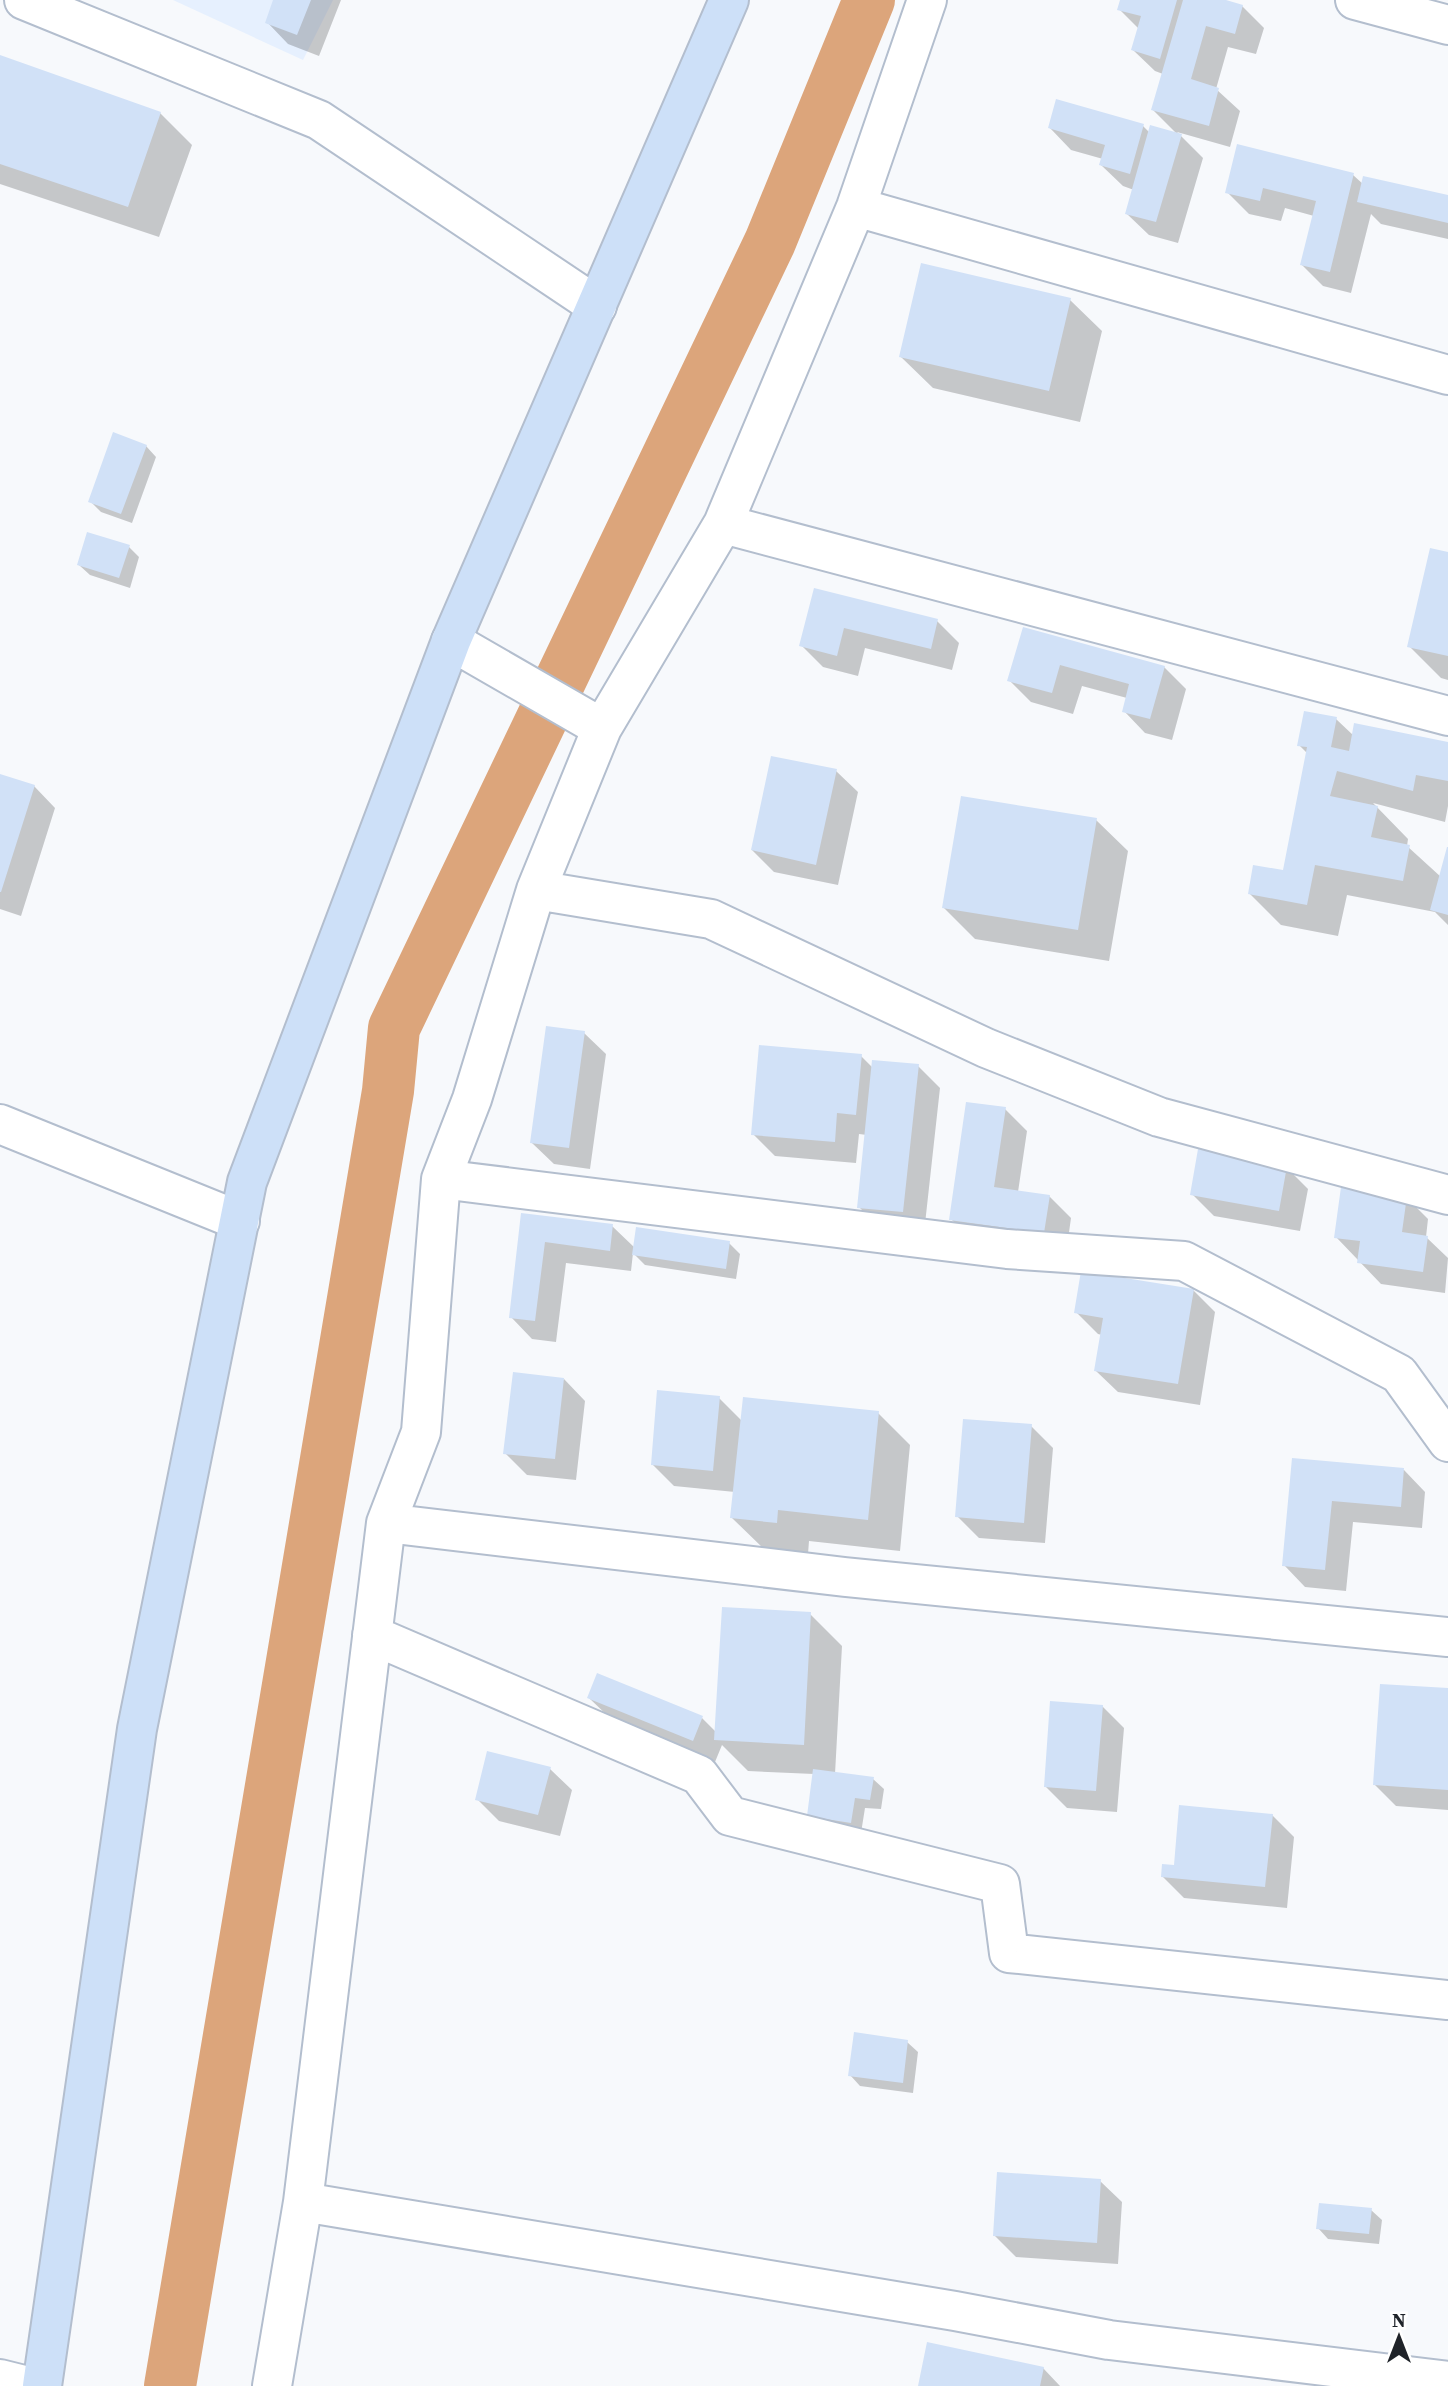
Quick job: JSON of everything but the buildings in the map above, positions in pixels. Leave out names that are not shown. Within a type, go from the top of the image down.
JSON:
[{"type":"street","points":[[24,0],[319,120],[597,306]]},
{"type":"street","points":[[42,2386],[137,1729],[247,1182],[452,641],[729,0]]},
{"type":"street","points":[[272,2386],[303,2202],[386,1523],[421,1432],[441,1179],[472,1099],[536,890],[602,728],[723,524],[856,208],[928,0]]},
{"type":"street","points":[[1355,0],[1448,25]]},
{"type":"street","points":[[856,208],[1448,375]]},
{"type":"street","points":[[723,524],[1448,716]]},
{"type":"street","points":[[452,641],[602,728]]},
{"type":"street","points":[[536,890],[711,919],[986,1048],[1158,1118],[1448,1195]]},
{"type":"street","points":[[0,1124],[240,1221]]},
{"type":"street","points":[[441,1179],[1007,1249],[1184,1261],[1399,1374],[1448,1442]]},
{"type":"street","points":[[386,1523],[845,1577],[1448,1637]]},
{"type":"street","points":[[372,1635],[699,1774],[730,1816],[1000,1884],[1009,1953],[1448,2000]]},
{"type":"street","points":[[303,2202],[955,2311],[1109,2340],[1448,2381]]},
{"type":"street","points":[[0,2379],[28,2386]]},
{"type":"shaded area","points":[[173,0],[333,0],[303,60]]},
{"type":"waterway","points":[[170,2386],[388,1091],[394,1028],[770,242],[869,0]]}]
